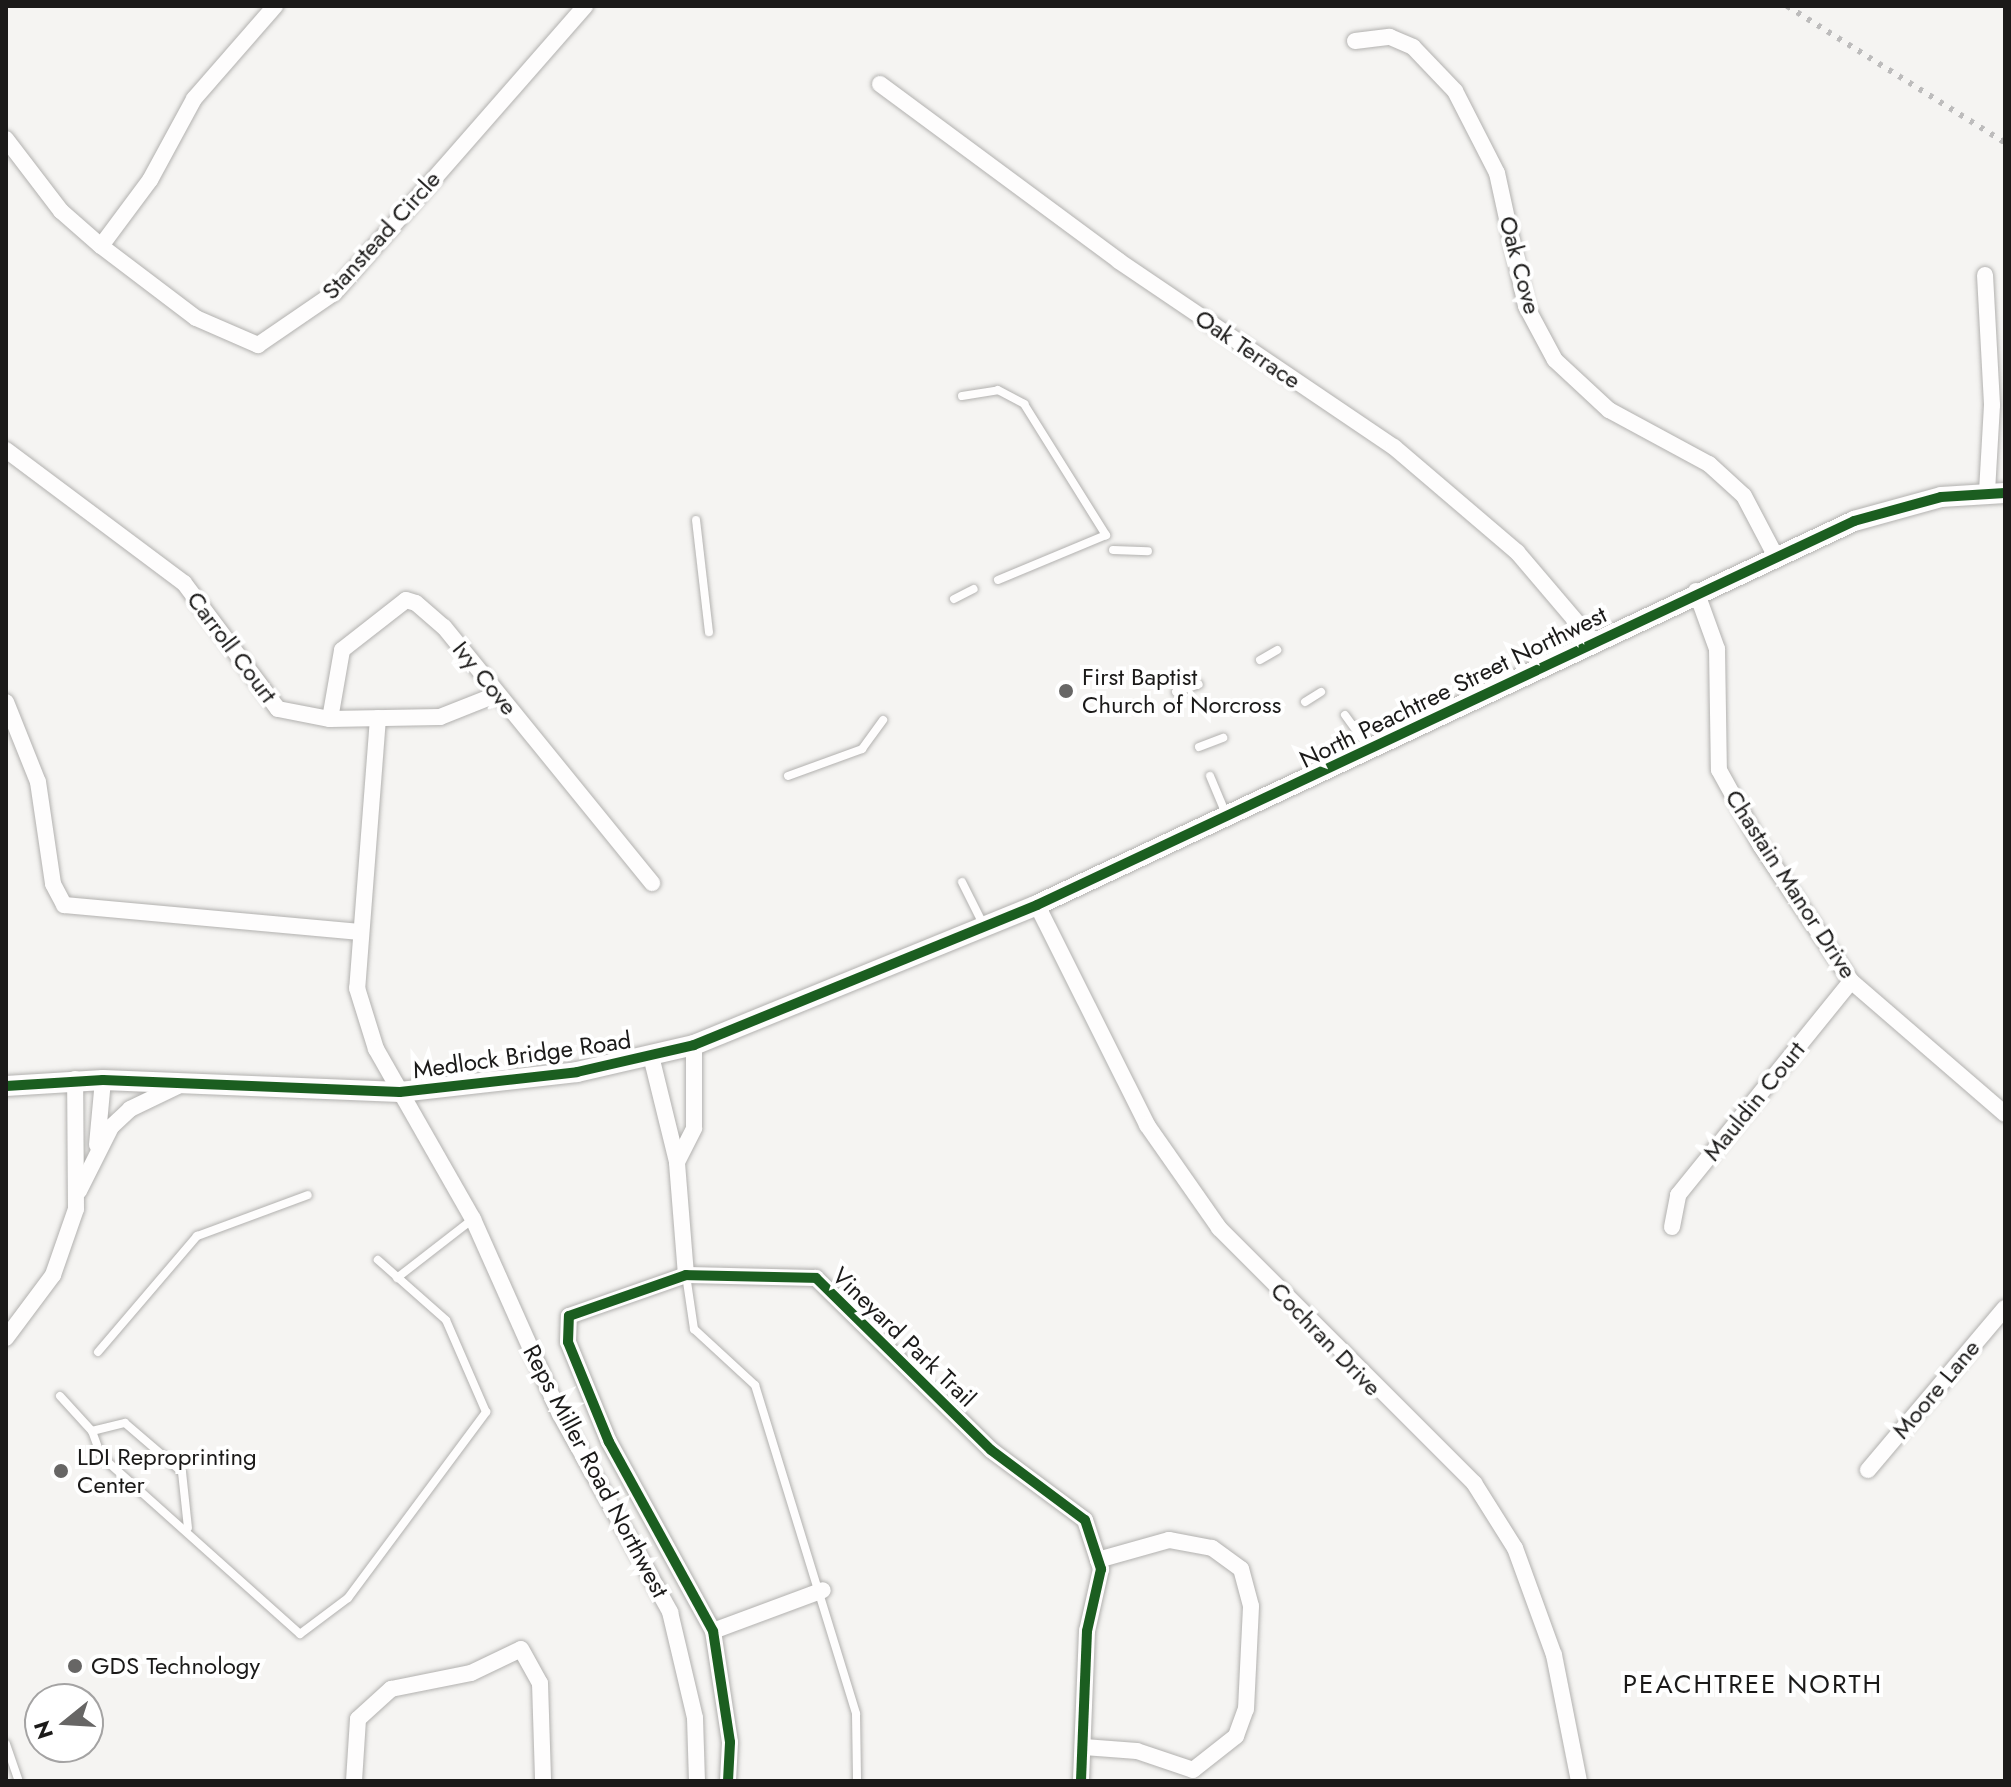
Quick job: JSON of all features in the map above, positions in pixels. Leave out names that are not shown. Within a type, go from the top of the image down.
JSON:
[{"type":"street","points":[[101,246],[150,180],[194,99],[275,6]]},
{"type":"street","name":"Stanstead Circle","points":[[6,139],[61,211],[101,246],[196,318],[258,345],[334,293],[585,6]]},
{"type":"street","name":"Oak Cove","points":[[1355,41],[1390,37],[1413,47],[1455,91],[1497,173],[1526,306],[1555,360],[1609,410],[1709,464],[1744,496],[1775,555]]},
{"type":"street","name":"Oak Terrace","points":[[880,84],[1119,261],[1394,447],[1517,552],[1592,640]]},
{"type":"street","points":[[1985,275],[1996,493]]},
{"type":"street","name":"Carroll Court","points":[[6,450],[184,583],[278,709],[330,719],[440,717],[498,694]]},
{"type":"street","points":[[6,474],[22,463]]},
{"type":"street","name":"North Peachtree Street Northwest","points":[[929,952],[1228,819],[1592,640],[1854,521],[1996,493]]},
{"type":"street","name":"Chastain Manor Drive","points":[[1696,591],[1717,649],[1719,770],[1851,981],[2005,1114]]},
{"type":"street","name":"Ivy Cove","points":[[330,719],[342,650],[406,600],[444,627],[652,883]]},
{"type":"street","points":[[6,702],[38,782],[53,884],[64,905],[358,932]]},
{"type":"street","name":"Reps Miller Road Northwest","points":[[378,718],[358,932],[357,988],[400,1092],[473,1219],[560,1414],[670,1612],[695,1718],[697,1781]]},
{"type":"street","name":"Cochran Drive","points":[[1037,905],[1147,1125],[1219,1228],[1474,1483],[1515,1548],[1554,1655],[1579,1781]]},
{"type":"street","name":"Medlock Bridge Road","points":[[6,1086],[75,1079],[178,1086],[400,1092],[651,1056],[694,1045],[929,952]]},
{"type":"street","name":"Mauldin Court","points":[[1672,1227],[1678,1195],[1851,981]]},
{"type":"street","points":[[677,1162],[694,1128],[694,1045]]},
{"type":"street","points":[[651,1056],[677,1162],[690,1249],[686,1275]]},
{"type":"street","points":[[75,1079],[78,1193]]},
{"type":"street","points":[[96,1154],[103,1080]]},
{"type":"street","points":[[7,1336],[53,1275],[78,1193],[96,1154],[130,1109],[178,1086]]},
{"type":"street","name":"Vineyard Park Trail","points":[[728,1781],[730,1742],[713,1631],[609,1442],[568,1342],[569,1316],[686,1275],[816,1278],[991,1450],[1085,1520],[1098,1560],[1087,1631],[1081,1781]]},
{"type":"street","name":"Moore Lane","points":[[1868,1470],[2005,1308]]},
{"type":"street","points":[[1084,1747],[1137,1751],[1193,1770],[1236,1736],[1246,1709],[1251,1606],[1241,1569],[1212,1548],[1169,1540],[1098,1560]]},
{"type":"street","points":[[713,1631],[823,1590]]},
{"type":"street","points":[[354,1781],[358,1719],[391,1689],[471,1673],[521,1649],[540,1683],[543,1781]]},
{"type":"lane","points":[[962,396],[998,390],[1024,404],[1106,535],[998,580]]},
{"type":"lane","points":[[696,520],[709,632]]},
{"type":"lane","points":[[1113,550],[1148,551]]},
{"type":"lane","points":[[954,599],[974,589]]},
{"type":"lane","points":[[1260,660],[1277,650]]},
{"type":"lane","points":[[1176,692],[1199,684]]},
{"type":"lane","points":[[1305,702],[1321,692]]},
{"type":"lane","points":[[1345,715],[1370,751]]},
{"type":"lane","points":[[788,776],[862,749],[883,720]]},
{"type":"lane","points":[[1199,747],[1223,738]]},
{"type":"lane","points":[[1210,776],[1228,819]]},
{"type":"lane","points":[[962,882],[985,927]]},
{"type":"lane","points":[[98,1352],[197,1236],[308,1195]]},
{"type":"lane","points":[[397,1278],[473,1219]]},
{"type":"lane","points":[[60,1396],[92,1431],[101,1456],[188,1528],[300,1634],[348,1598],[486,1412],[446,1320],[378,1260]]},
{"type":"lane","points":[[686,1275],[694,1329],[755,1385],[782,1490],[823,1590],[856,1714],[857,1781]]},
{"type":"lane","points":[[92,1431],[125,1423],[182,1472],[188,1528]]},
{"type":"lane","points":[[6,1744],[19,1781]]},
{"type":"railway","points":[[1787,6],[2005,143]]},
{"type":"cycle path","points":[[6,1086],[103,1080],[400,1092],[577,1072],[694,1045],[1037,905],[1854,521],[1941,497],[2005,493]]},
{"type":"cycle path","points":[[728,1781],[730,1742],[713,1631],[609,1442],[568,1342],[569,1316],[686,1275],[816,1278],[991,1450],[1085,1520],[1101,1569],[1087,1631],[1081,1781]]},
{"type":"place","name":"First Baptist Church of Norcross","points":[[1066,691]]},
{"type":"place","name":"LDI Reproprinting Center","points":[[61,1471]]},
{"type":"place","name":"GDS Technology","points":[[75,1666]]},
{"type":"district","name":"PEACHTREE NORTH","points":[[1753,1685]]}]
